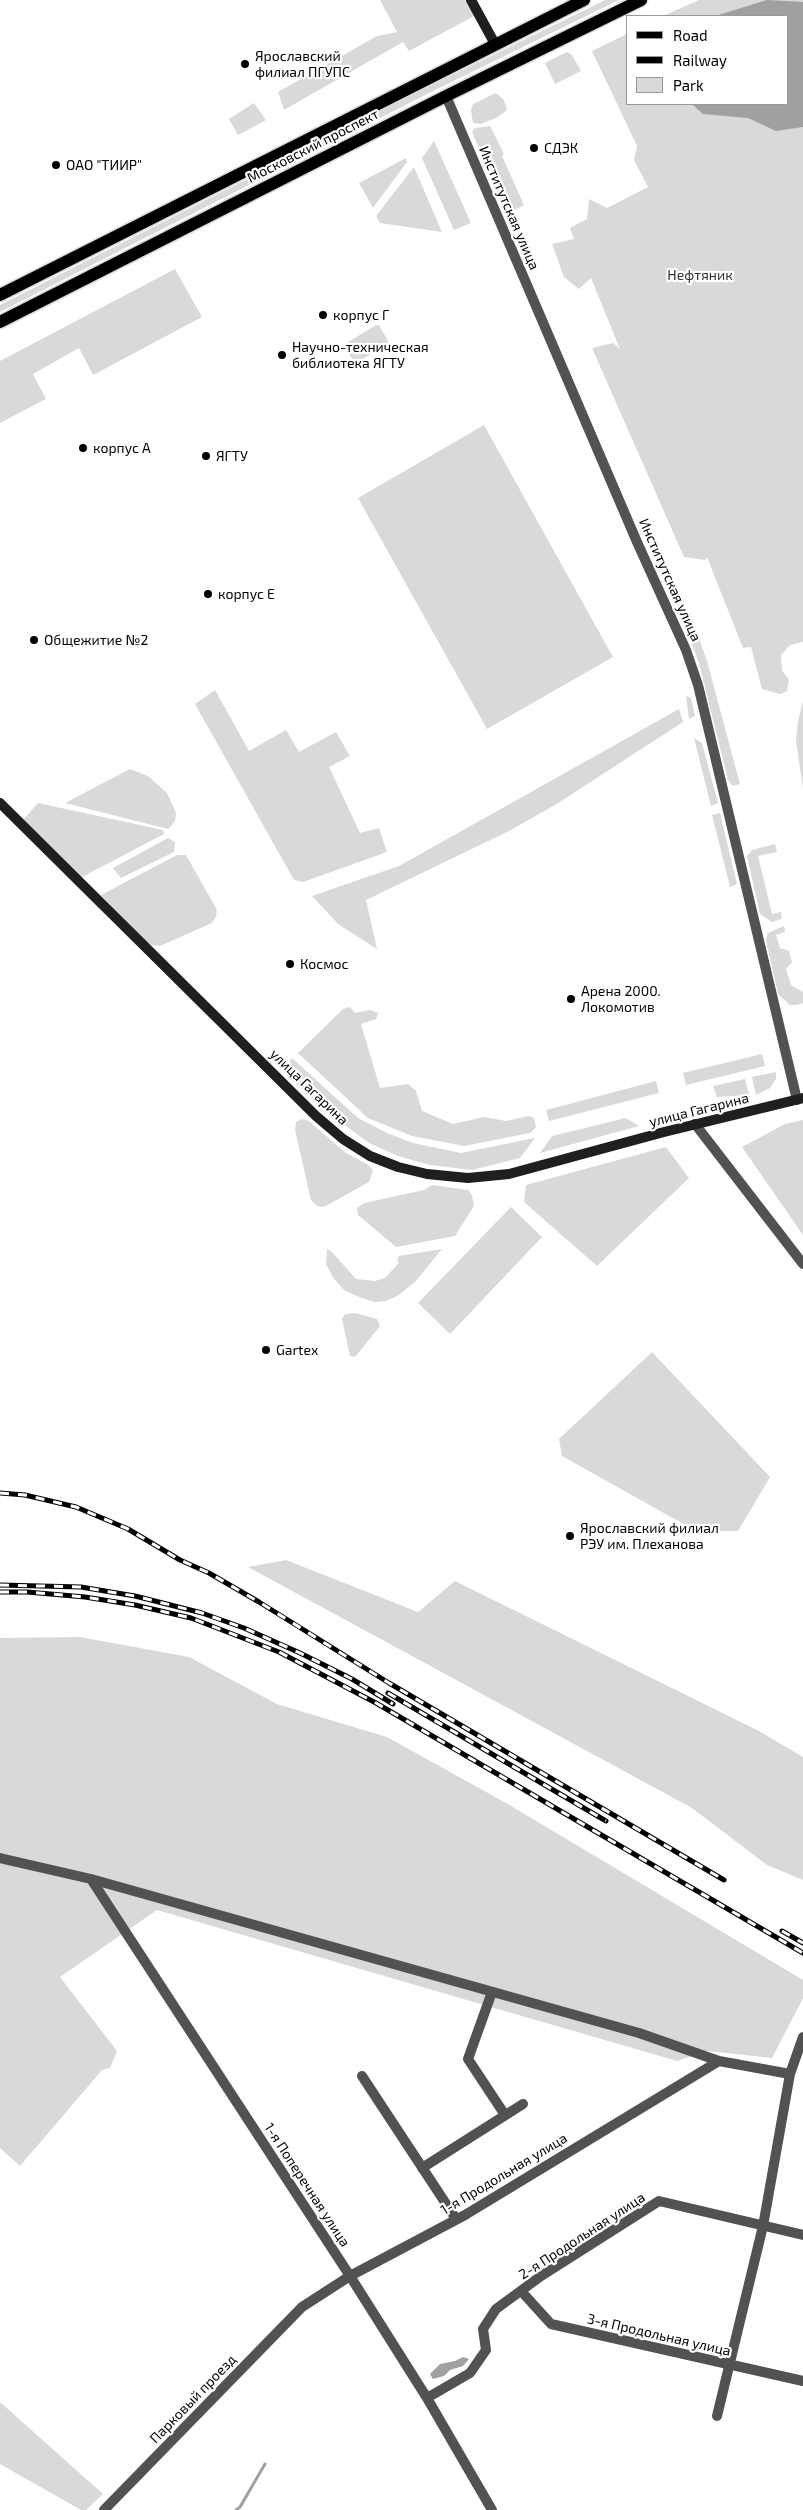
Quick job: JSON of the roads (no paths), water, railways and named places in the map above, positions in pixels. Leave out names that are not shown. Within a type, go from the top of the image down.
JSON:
[{"type":"main road","points":[[471,0],[495,44]]},
{"type":"main road","name":"Московский проспект","points":[[0,295],[584,0]]},
{"type":"main road","name":"Московский проспект","points":[[0,322],[446,96],[641,0]]},
{"type":"main road","name":"улица Гагарина","points":[[0,803],[316,1116],[343,1139],[370,1156],[427,1174],[468,1178],[509,1174],[695,1124],[800,1099]]},
{"type":"street","name":"Институтская улица","points":[[446,96],[637,542],[686,650],[698,685],[800,1099]]},
{"type":"street","points":[[695,1124],[803,1264]]},
{"type":"street","points":[[0,1858],[90,1880],[639,2033],[719,2061],[790,2074]]},
{"type":"street","name":"1-я Поперечная улица","points":[[90,1880],[350,2276],[427,2398],[492,2510]]},
{"type":"street","points":[[492,1992],[468,2059],[506,2115]]},
{"type":"street","points":[[717,2416],[763,2226],[790,2074],[803,2037]]},
{"type":"street","name":"1-я Продольная улица","points":[[302,2307],[350,2276],[456,2219],[719,2061]]},
{"type":"street","points":[[362,2076],[456,2219]]},
{"type":"street","points":[[422,2168],[523,2104]]},
{"type":"street","name":"2-я Продольная улица","points":[[427,2398],[470,2373],[486,2350],[483,2329],[496,2308],[522,2292],[541,2276],[659,2202],[803,2235]]},
{"type":"street","name":"3-я Продольная улица","points":[[522,2292],[551,2324],[803,2381]]},
{"type":"street","name":"Парковый проезд","points":[[104,2510],[302,2307]]},
{"type":"waterway","points":[[236,2510],[240,2507],[265,2464]]},
{"type":"railway","points":[[0,1493],[25,1495],[76,1507],[128,1529],[180,1560],[209,1573],[259,1602],[389,1683],[724,1880]]},
{"type":"railway","points":[[0,1585],[81,1587],[135,1596],[202,1613],[244,1628],[300,1653],[352,1679],[393,1704]]},
{"type":"railway","points":[[0,1592],[27,1592],[85,1597],[135,1605],[191,1618],[279,1652],[376,1703],[803,1953]]},
{"type":"railway","points":[[388,1693],[606,1821]]},
{"type":"railway","points":[[782,1931],[803,1943]]},
{"type":"place","name":"Ярославский филиал ПГУПС","points":[[245,64]]},
{"type":"place","name":"СДЭК","points":[[534,148]]},
{"type":"place","name":"ОАО \"ТИИР\"","points":[[56,165]]},
{"type":"place","name":"корпус Г","points":[[323,315]]},
{"type":"place","name":"Научно-техническая библиотека ЯГТУ","points":[[282,355]]},
{"type":"place","name":"корпус А","points":[[83,448]]},
{"type":"place","name":"ЯГТУ","points":[[206,456]]},
{"type":"place","name":"корпус Е","points":[[208,594]]},
{"type":"place","name":"Общежитие №2","points":[[34,640]]},
{"type":"place","name":"Космос","points":[[290,964]]},
{"type":"place","name":"Арена 2000. Локомотив","points":[[571,999]]},
{"type":"place","name":"Gartex","points":[[266,1350]]},
{"type":"place","name":"Ярославский филиал РЭУ им. Плеханова","points":[[570,1536]]},
{"type":"park label","name":"Нефтяник","points":[[700,275]]}]
